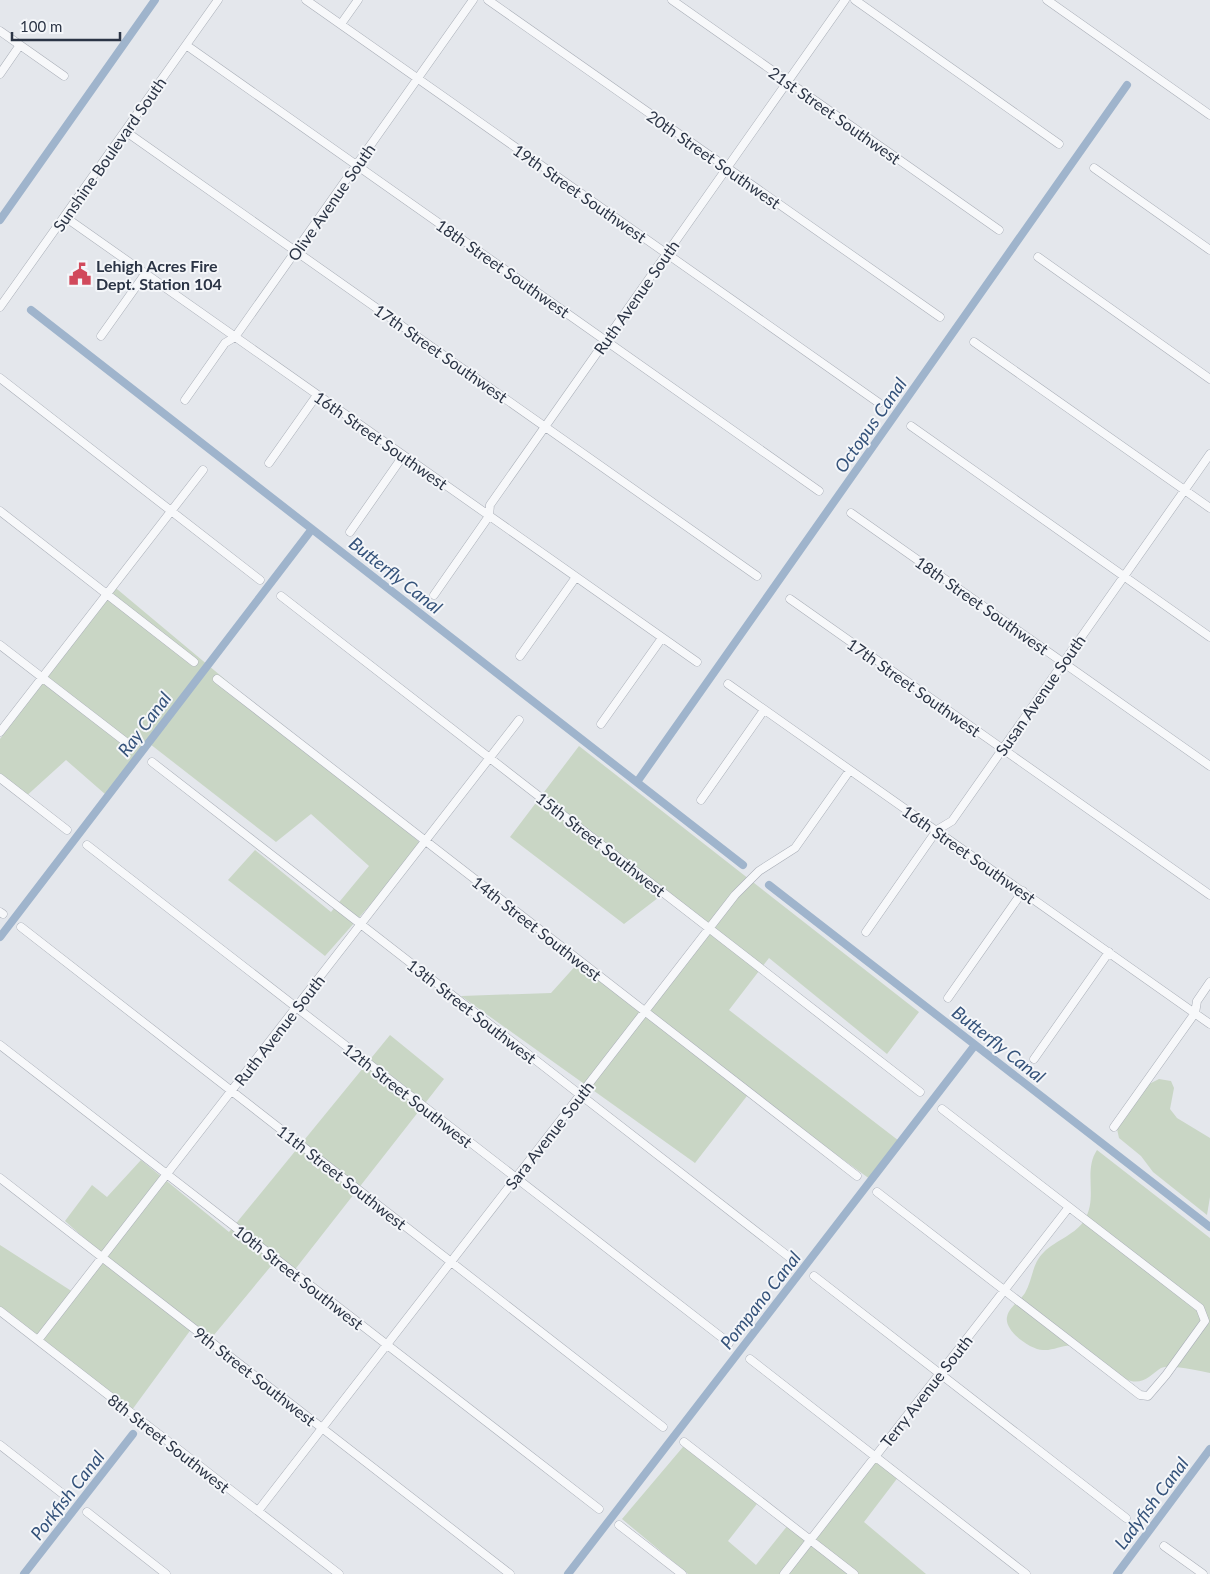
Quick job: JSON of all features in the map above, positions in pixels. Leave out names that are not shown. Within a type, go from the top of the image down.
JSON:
[{"type":"street","name":"Sunshine Boulevard South","points":[[0,306],[218,0]]},
{"type":"street","name":"19th Street Southwest","points":[[306,0],[879,403]]},
{"type":"street","points":[[341,24],[358,0]]},
{"type":"street","name":"Olive Avenue South","points":[[185,400],[225,344],[235,337],[297,252],[473,0]]},
{"type":"street","name":"20th Street Southwest","points":[[488,0],[940,317]]},
{"type":"street","name":"21st Street Southwest","points":[[672,0],[998,230]]},
{"type":"street","name":"Ruth Avenue South","points":[[434,595],[489,516],[490,505],[845,0]]},
{"type":"street","points":[[855,0],[1059,144]]},
{"type":"street","points":[[1047,0],[1210,115]]},
{"type":"street","points":[[0,31],[64,76]]},
{"type":"street","points":[[0,74],[20,45]]},
{"type":"street","name":"18th Street Southwest","points":[[186,45],[819,491]]},
{"type":"street","name":"17th Street Southwest","points":[[125,131],[757,576]]},
{"type":"street","points":[[1094,168],[1210,250]]},
{"type":"street","name":"16th Street Southwest","points":[[65,217],[697,662]]},
{"type":"street","points":[[1038,258],[1210,379]]},
{"type":"street","points":[[101,336],[145,274]]},
{"type":"street","points":[[974,342],[1210,508]]},
{"type":"street","points":[[0,378],[260,580]]},
{"type":"street","points":[[269,463],[317,395]]},
{"type":"street","points":[[911,426],[1210,637]]},
{"type":"street","name":"Susan Avenue South","points":[[866,932],[937,830],[952,821],[1210,454]]},
{"type":"street","points":[[350,532],[403,456]]},
{"type":"street","points":[[0,732],[203,470]]},
{"type":"street","points":[[0,511],[194,662]]},
{"type":"street","name":"18th Street Southwest","points":[[851,513],[1210,766]]},
{"type":"street","points":[[520,656],[576,577]]},
{"type":"street","name":"15th Street Southwest","points":[[282,596],[920,1092]]},
{"type":"street","name":"17th Street Southwest","points":[[790,599],[1210,895]]},
{"type":"street","points":[[601,724],[662,638]]},
{"type":"street","points":[[0,645],[131,746]]},
{"type":"street","name":"14th Street Southwest","points":[[217,679],[857,1176]]},
{"type":"street","name":"16th Street Southwest","points":[[728,684],[1210,1024]]},
{"type":"street","points":[[701,800],[764,710]]},
{"type":"street","name":"Ruth Avenue South","points":[[38,1340],[520,720]]},
{"type":"street","name":"13th Street Southwest","points":[[152,762],[793,1260]]},
{"type":"street","name":"Sara Avenue South","points":[[258,1511],[752,876],[795,848],[850,770]]},
{"type":"street","points":[[0,778],[67,830]]},
{"type":"street","name":"12th Street Southwest","points":[[87,846],[729,1343]]},
{"type":"street","points":[[948,998],[1022,891]]},
{"type":"street","name":"11th Street Southwest","points":[[21,927],[663,1426]]},
{"type":"street","points":[[1034,1059],[1108,952]]},
{"type":"street","points":[[1114,1127],[1195,1013],[1196,1001],[1210,982]]},
{"type":"street","name":"10th Street Southwest","points":[[0,1045],[599,1509]]},
{"type":"street","points":[[877,1192],[1140,1395],[1148,1396],[1166,1375],[1205,1321],[1200,1308],[942,1109]]},
{"type":"street","name":"9th Street Southwest","points":[[0,1178],[510,1574]]},
{"type":"street","name":"Terry Avenue South","points":[[784,1574],[1069,1207]]},
{"type":"street","points":[[814,1276],[1126,1518]]},
{"type":"street","name":"8th Street Southwest","points":[[0,1311],[339,1574]]},
{"type":"street","points":[[750,1359],[1026,1574]]},
{"type":"street","points":[[684,1442],[854,1574]]},
{"type":"street","points":[[0,1445],[68,1498]]},
{"type":"street","points":[[87,1512],[166,1574]]},
{"type":"street","points":[[619,1525],[682,1574]]},
{"type":"street","points":[[1164,1546],[1203,1574]]},
{"type":"green space","points":[[111,584],[423,845],[325,956],[228,880],[255,850],[331,912],[369,866],[311,814],[276,842],[150,744],[105,794],[66,760],[23,799],[0,781],[0,739]]},
{"type":"green space","points":[[579,746],[919,1012],[887,1054],[769,958],[729,1010],[903,1144],[874,1182],[750,1092],[695,1163],[461,996],[551,993],[578,963],[641,1011],[708,924],[667,891],[624,924],[510,837]]},
{"type":"green space","points":[[390,1035],[444,1079],[293,1272],[276,1260],[209,1341],[192,1328],[129,1414],[0,1310],[0,1245],[73,1292],[103,1255],[65,1221],[92,1185],[107,1197],[141,1160],[229,1232]]},
{"type":"green space","points":[[1159,1079],[1171,1081],[1174,1088],[1170,1109],[1177,1118],[1210,1138],[1210,1197],[1207,1215],[1153,1172],[1141,1156],[1119,1138],[1117,1129],[1149,1084]]},
{"type":"green space","points":[[1097,1150],[1210,1238],[1210,1373],[1185,1368],[1165,1367],[1144,1380],[1131,1381],[1117,1375],[1080,1348],[1066,1346],[1048,1350],[1038,1349],[1019,1339],[1010,1328],[1007,1322],[1008,1313],[1025,1293],[1040,1256],[1077,1229],[1089,1211],[1091,1167]]},
{"type":"green space","points":[[688,1441],[760,1500],[728,1541],[756,1565],[788,1525],[809,1541],[877,1455],[899,1476],[864,1522],[926,1574],[688,1574],[622,1519]]},
{"type":"waterway","points":[[0,220],[155,0]]},
{"type":"waterway","name":"Octopus Canal","points":[[637,782],[1127,85]]},
{"type":"waterway","name":"Butterfly Canal","points":[[31,310],[743,865]]},
{"type":"waterway","name":"Ray Canal","points":[[0,937],[312,529]]},
{"type":"waterway","name":"Butterfly Canal","points":[[769,885],[1210,1227]]},
{"type":"waterway","name":"Pompano Canal","points":[[568,1574],[975,1045]]},
{"type":"waterway","name":"Porkfish Canal","points":[[24,1574],[133,1434]]},
{"type":"waterway","name":"Ladyfish Canal","points":[[1117,1574],[1210,1449]]},
{"type":"place","name":"Lehigh Acres Fire Dept. Station 104","points":[[80,274]]}]
